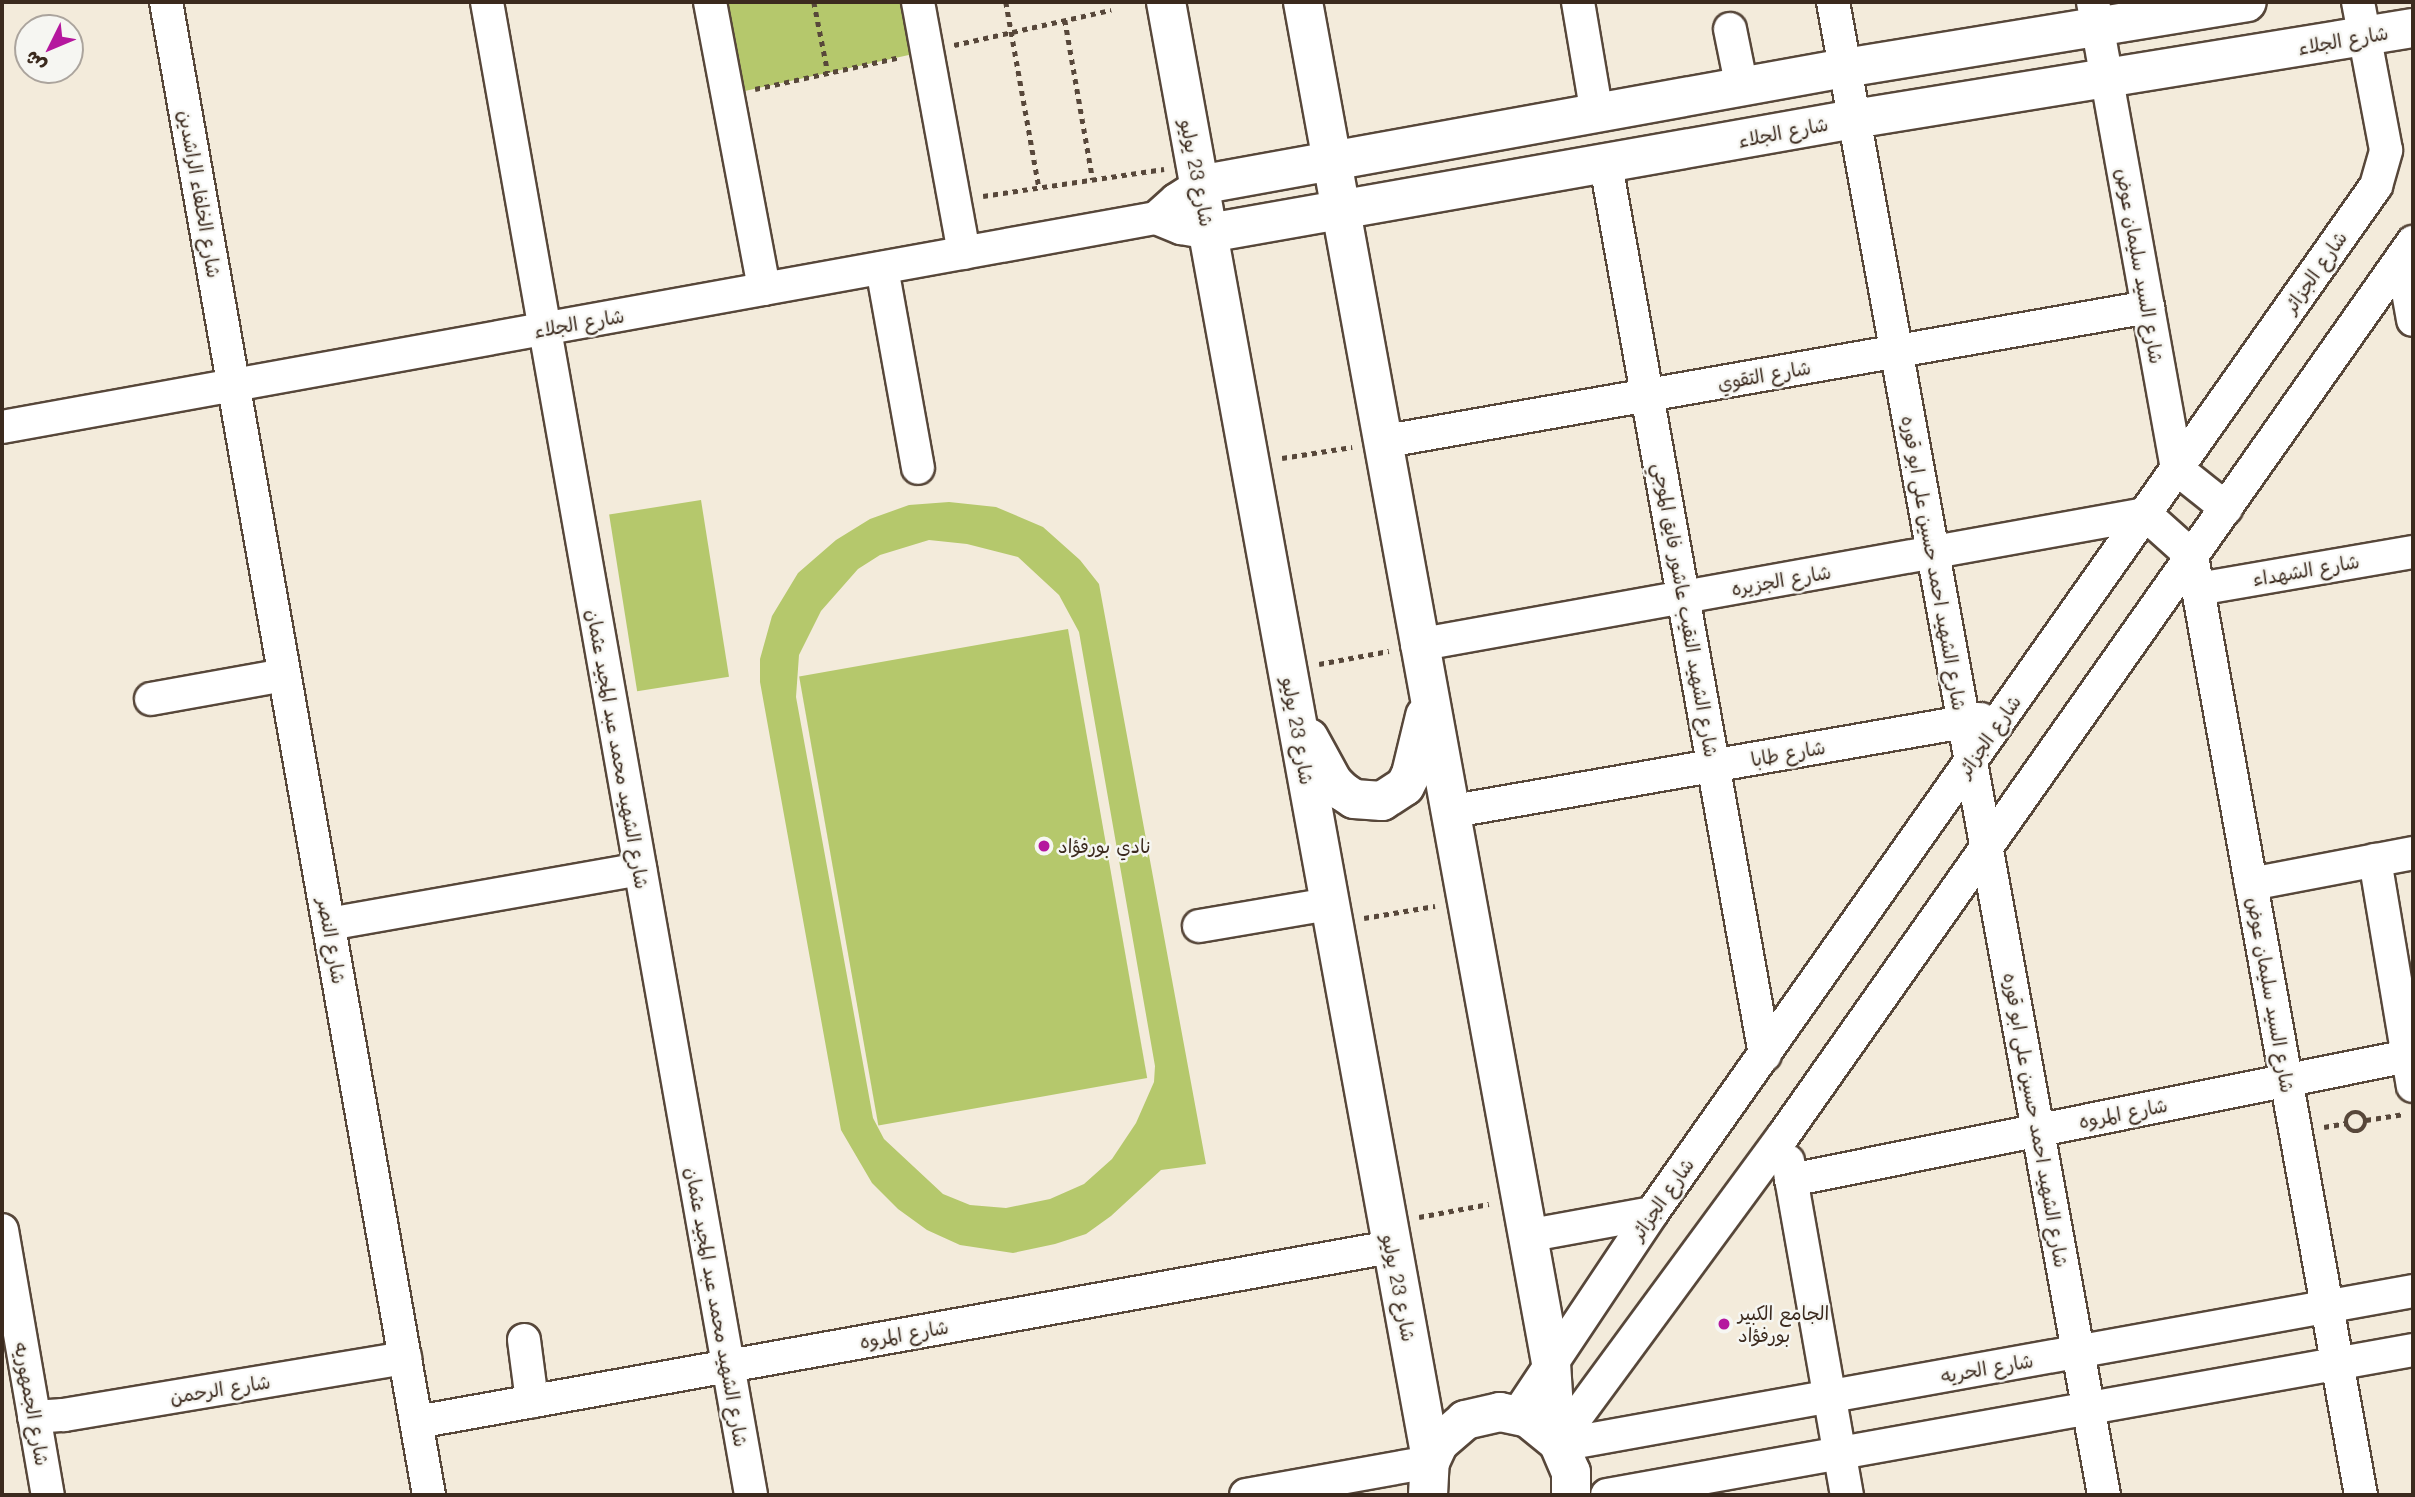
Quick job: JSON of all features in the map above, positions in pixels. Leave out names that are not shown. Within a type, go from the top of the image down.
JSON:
[{"type":"main road","name":"شارع 23 يوليو","points":[[1166,2],[1430,1472]]},
{"type":"main road","points":[[1303,2],[1448,812],[1551,1363],[1558,1442],[1571,1472],[1571,1495]]},
{"type":"main road","name":"شارع الجلاء","points":[[1197,175],[1331,162],[1742,88],[1845,68],[2100,10],[2246,2]]},
{"type":"main road","name":"شارع الجلاء","points":[[1209,233],[1606,165],[1854,119],[2107,80],[2361,19],[2413,28]]},
{"type":"main road","points":[[1293,708],[1333,782],[1354,799],[1368,802],[1381,801],[1405,786],[1411,774],[1429,703]]},
{"type":"main road","points":[[1430,1472],[1445,1437],[1465,1420],[1482,1414],[1518,1414],[1539,1424],[1558,1442]]},
{"type":"street","name":"شارع الخلفاء الراشدين","points":[[166,2],[233,387]]},
{"type":"street","name":"شارع الشهيد محمد عبد المجيد عثمان","points":[[486,2],[751,1495]]},
{"type":"street","points":[[710,2],[764,289]]},
{"type":"street","points":[[918,2],[964,253]]},
{"type":"street","points":[[1577,2],[1597,114]]},
{"type":"street","name":"شارع الشهيد احمد حسين على ابو قوره","points":[[1833,2],[2104,1495]]},
{"type":"street","name":"شارع السيد سليمان عوض","points":[[2100,10],[2107,80],[2177,469]]},
{"type":"street","name":"شارع الجزائر","points":[[1518,1414],[1652,1213],[2177,469],[2381,174],[2384,139],[2361,19]]},
{"type":"street","points":[[1730,29],[1742,88]]},
{"type":"street","name":"شارع الشهيد النقيب عاشور فايق الموجي","points":[[1606,165],[1765,1055]]},
{"type":"street","name":"شارع الجلاء","points":[[2,427],[1156,218],[1197,175]]},
{"type":"street","name":"شارع الجلاء","points":[[1156,218],[1181,228],[1209,233]]},
{"type":"street","points":[[2410,252],[2413,320]]},
{"type":"street","points":[[1558,1442],[1783,1136],[2410,252]]},
{"type":"street","points":[[882,268],[918,468]]},
{"type":"street","name":"شارع التقوي","points":[[1381,442],[2148,307]]},
{"type":"street","name":"شارع النصر","points":[[233,387],[429,1495]]},
{"type":"street","points":[[2177,469],[2226,508]]},
{"type":"street","points":[[2145,514],[2192,556]]},
{"type":"street","name":"شارع الجزيره","points":[[1418,645],[2145,514]]},
{"type":"street","name":"شارع الشهداء","points":[[2198,589],[2413,552]]},
{"type":"street","name":"شارع السيد سليمان عوض","points":[[2192,556],[2361,1495]]},
{"type":"street","points":[[151,699],[284,675]]},
{"type":"street","name":"شارع طابا","points":[[1448,812],[2004,714]]},
{"type":"street","points":[[2251,884],[2413,853]]},
{"type":"street","points":[[2375,860],[2412,1066]]},
{"type":"street","points":[[328,924],[640,869]]},
{"type":"street","points":[[1199,926],[1331,913]]},
{"type":"street","name":"شارع المروه","points":[[1791,1180],[2287,1081],[2412,1066]]},
{"type":"street","points":[[1783,1136],[1847,1495]]},
{"type":"street","points":[[1526,1236],[1652,1213]]},
{"type":"street","name":"شارع الجمهوريه","points":[[2,1230],[48,1495]]},
{"type":"street","name":"شارع المروه","points":[[416,1422],[728,1366],[1389,1235]]},
{"type":"street","name":"شارع الحريه","points":[[1558,1442],[2413,1291]]},
{"type":"street","points":[[524,1340],[532,1401]]},
{"type":"street","points":[[1606,1495],[2413,1350]]},
{"type":"street","name":"شارع الرحمن","points":[[34,1417],[64,1415],[405,1357]]},
{"type":"street","points":[[1246,1495],[1430,1472]]},
{"type":"path","points":[[814,2],[828,73]]},
{"type":"path","points":[[1006,2],[1039,188]]},
{"type":"path","points":[[1065,20],[1093,180]]},
{"type":"path","points":[[954,200],[1093,180],[1197,175]]},
{"type":"path","points":[[1250,463],[1381,442]]},
{"type":"path","points":[[1287,671],[1418,645]]},
{"type":"path","points":[[1331,913],[1465,901]]},
{"type":"path","points":[[2358,1112],[2366,1120],[2362,1130],[2354,1132],[2348,1127],[2347,1120],[2351,1114],[2358,1112]]},
{"type":"path","points":[[2366,1120],[2413,1112]]},
{"type":"path","points":[[1389,1235],[1519,1199]]},
{"type":"green space","points":[[710,2],[918,2],[927,51],[727,95]]},
{"type":"green space","points":[[701,500],[729,677],[637,691],[609,515]]},
{"type":"green space","points":[[949,502],[996,507],[1043,527],[1080,560],[1099,584],[1206,1164],[1161,1170],[1111,1216],[1086,1234],[1013,1253],[960,1245],[927,1230],[898,1209],[872,1183],[841,1130],[760,682],[760,659],[772,616],[798,573],[836,540],[870,519],[909,505]],"holes":[[[929,540],[967,544],[1018,557],[1059,595],[1079,632],[1155,1066],[1154,1082],[1136,1123],[1112,1159],[1084,1184],[1050,1199],[1006,1208],[970,1205],[943,1194],[884,1139],[873,1118],[796,697],[799,655],[821,611],[858,569],[880,555]]]},
{"type":"green space","points":[[1068,629],[1147,1078],[878,1125],[799,676]]},
{"type":"place","name":"نادي بورفؤاد","points":[[1044,846]]},
{"type":"place","name":"الجامع الكبير بورفؤاد","points":[[1724,1324]]}]
